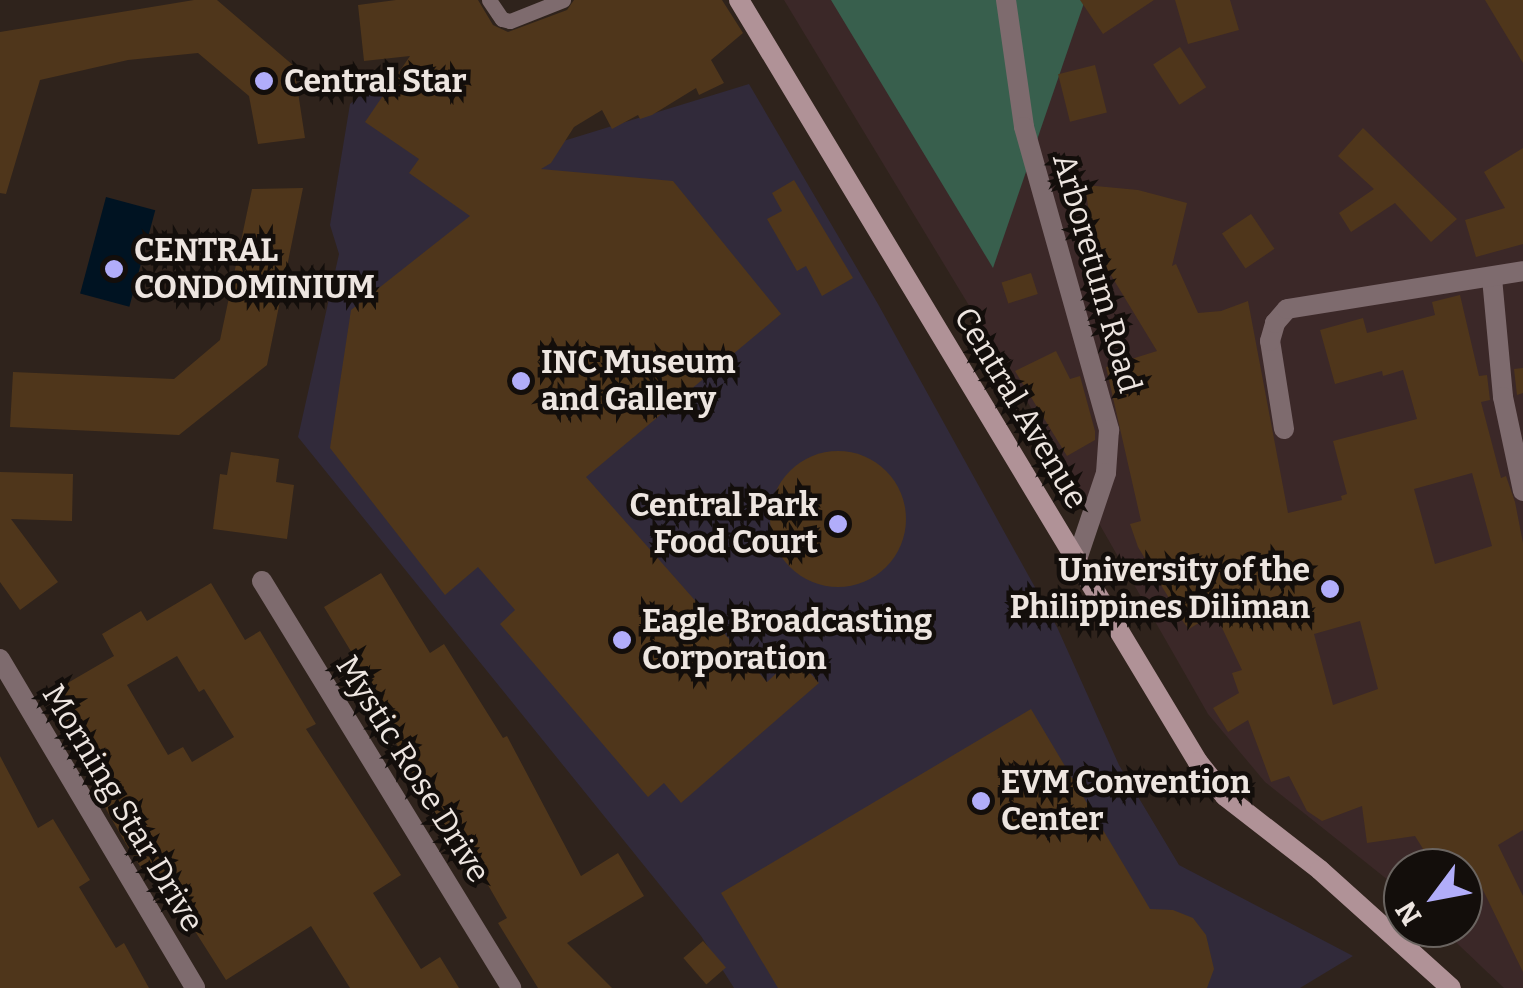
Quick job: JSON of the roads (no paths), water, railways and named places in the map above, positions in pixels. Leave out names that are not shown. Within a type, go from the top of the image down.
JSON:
[{"type":"main road","name":"Central Avenue","points":[[739,0],[1077,559],[1177,732],[1224,796],[1320,870],[1451,988]]},
{"type":"street","name":"Arboretum Road","points":[[1006,0],[1024,127],[1110,430],[1106,472],[1077,559]]},
{"type":"street","points":[[1284,428],[1270,341],[1275,323],[1286,309],[1523,271]]},
{"type":"street","points":[[1492,278],[1504,397],[1523,491]]},
{"type":"street","name":"Mystic Rose Drive","points":[[262,582],[511,988]]},
{"type":"street","name":"Morning Star Drive","points":[[0,658],[194,988]]},
{"type":"lane","points":[[489,0],[497,14],[510,21],[563,0]]},
{"type":"water","name":"CENTRAL CONDOMINIUM","points":[[106,197],[155,210],[129,307],[80,294]]},
{"type":"place","name":"Central Star","points":[[264,81]]},
{"type":"place","name":"CENTRAL CONDOMINIUM","points":[[114,269]]},
{"type":"place","name":"INC Museum and Gallery","points":[[521,381]]},
{"type":"place","name":"Central Park Food Court","points":[[838,524]]},
{"type":"place","name":"University of the Philippines Diliman","points":[[1330,589]]},
{"type":"place","name":"Eagle Broadcasting Corporation","points":[[622,640]]},
{"type":"place","name":"EVM Convention Center","points":[[981,801]]}]
